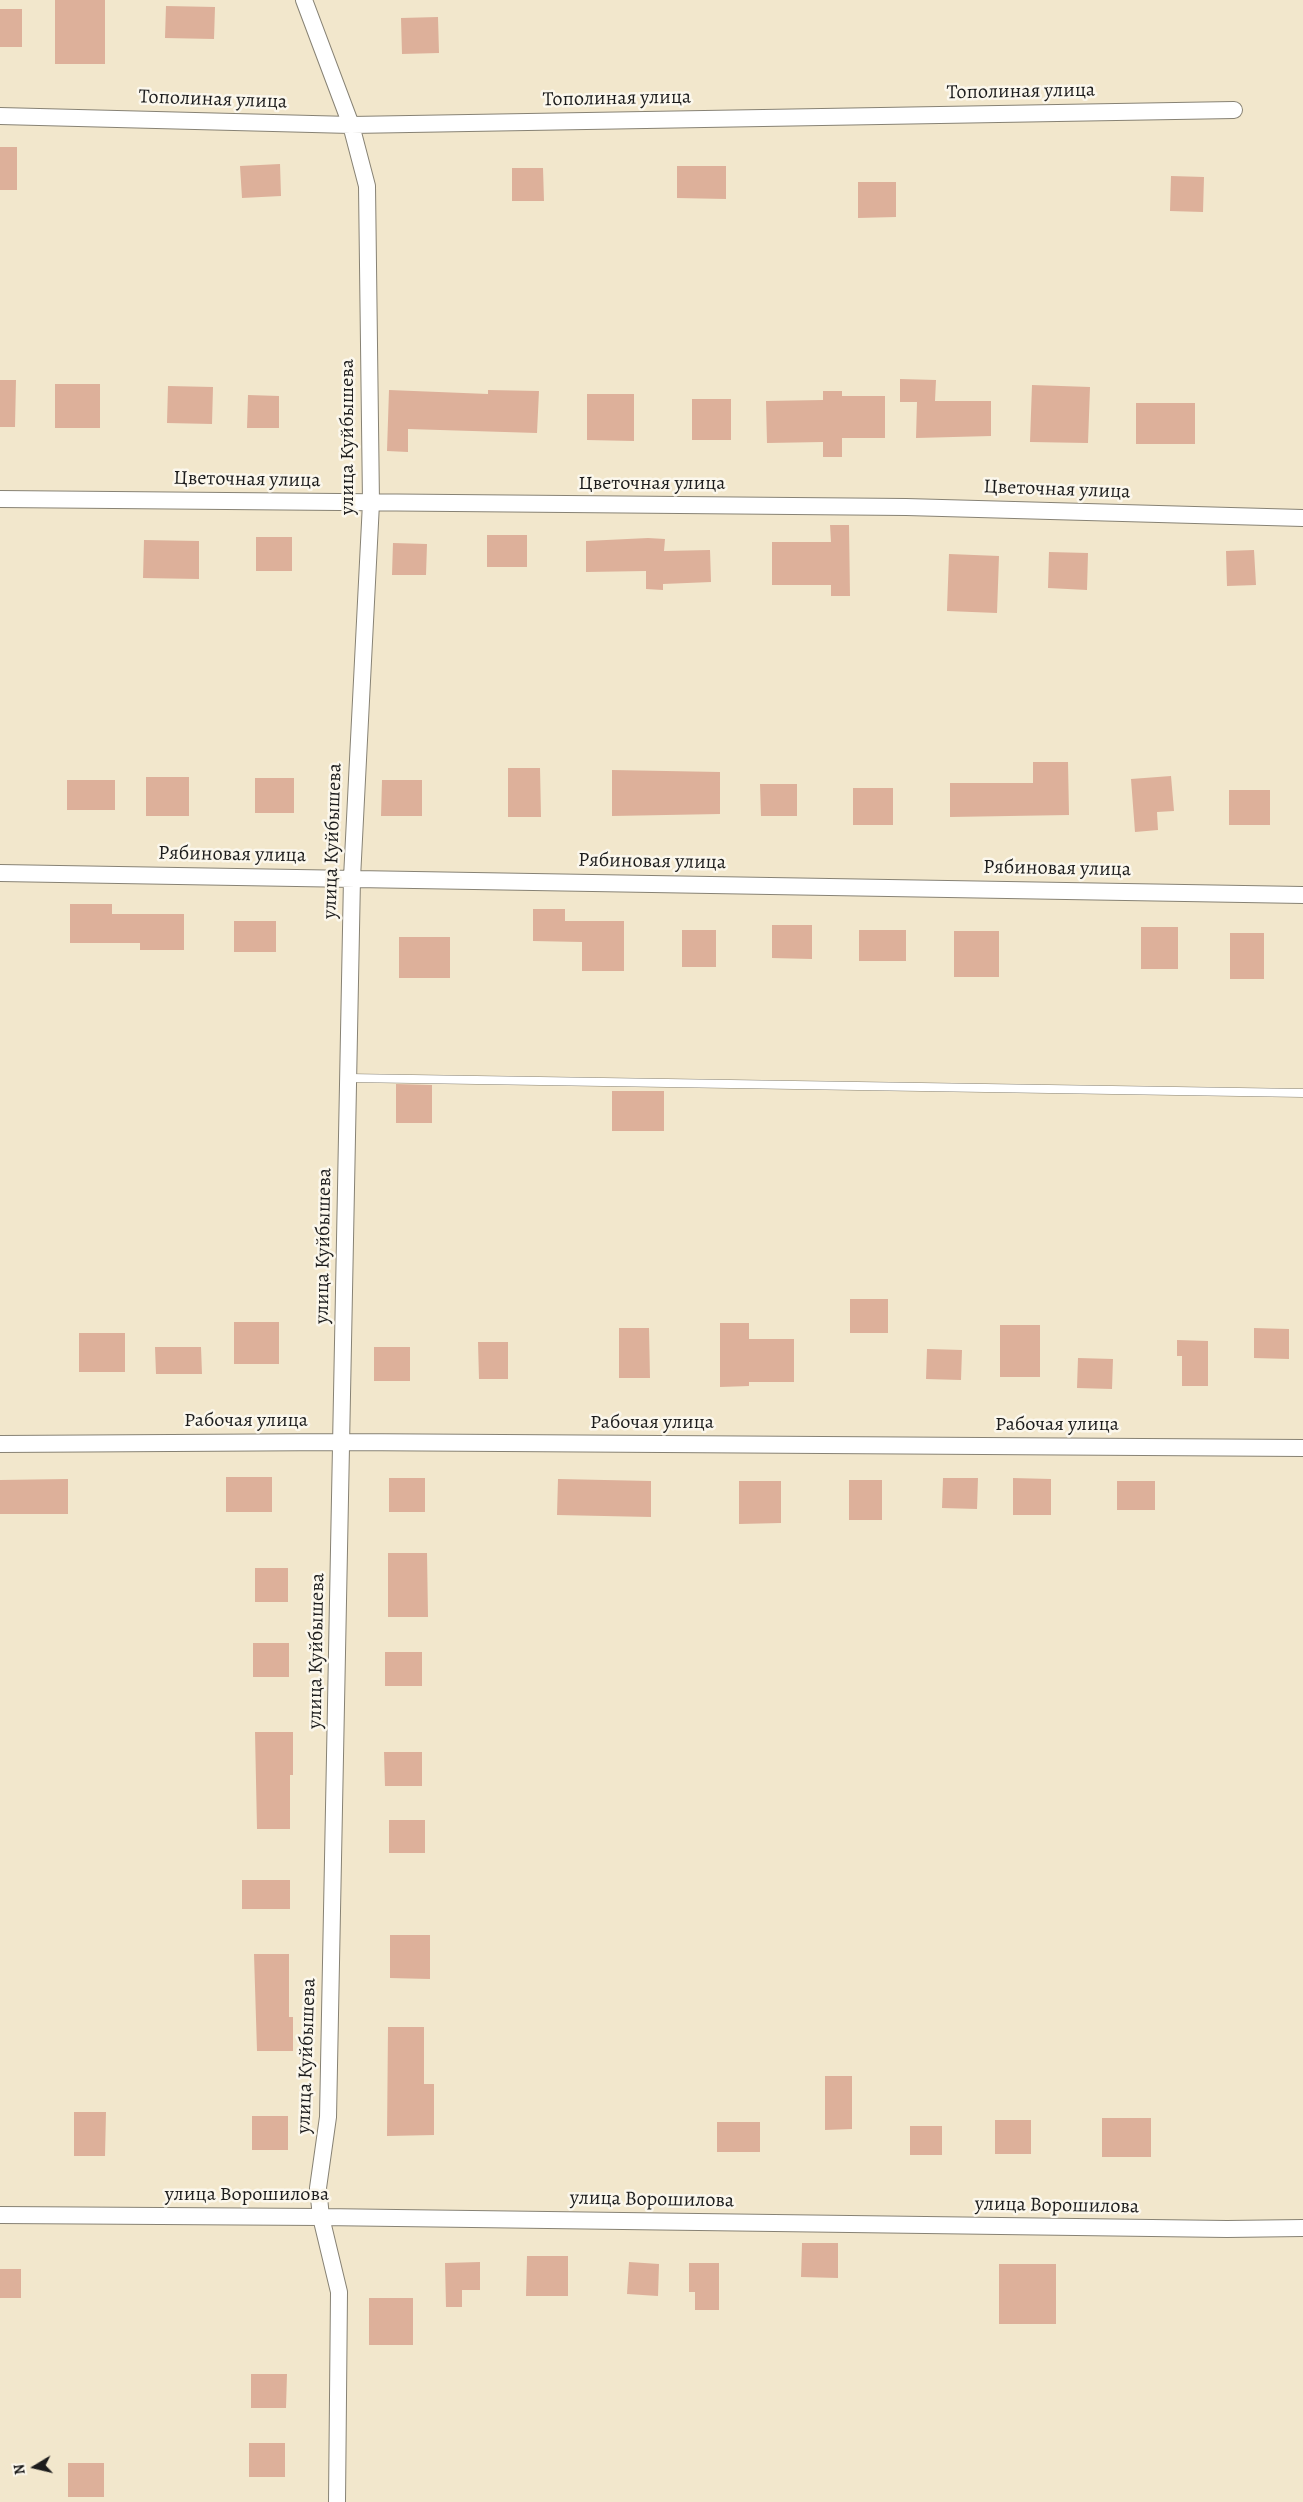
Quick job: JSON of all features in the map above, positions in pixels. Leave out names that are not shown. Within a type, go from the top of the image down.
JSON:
[{"type":"street","name":"улица Куйбышева","points":[[304,0],[351,125],[367,186],[371,503],[352,878],[328,2117],[318,2188],[321,2217],[339,2292],[337,2502]]},
{"type":"street","name":"Тополиная улица","points":[[0,116],[351,125],[1234,110]]},
{"type":"street","name":"Цветочная улица","points":[[0,499],[906,507],[1303,518]]},
{"type":"street","name":"Рябиновая улица","points":[[0,873],[1303,895]]},
{"type":"street","name":"Рабочая улица","points":[[0,1444],[342,1442],[1303,1448]]},
{"type":"street","name":"улица Ворошилова","points":[[0,2215],[321,2217],[1228,2229],[1303,2228]]},
{"type":"lane","points":[[349,1078],[1303,1093]]},
{"type":"building","points":[[55,0],[105,0],[105,64],[55,64]]},
{"type":"building","points":[[166,6],[215,7],[214,39],[165,38]]},
{"type":"building","points":[[0,9],[22,9],[22,47],[0,47]]},
{"type":"building","points":[[438,17],[439,53],[402,54],[401,18]]},
{"type":"building","points":[[0,147],[17,147],[17,190],[0,190]]},
{"type":"building","points":[[280,164],[281,196],[242,198],[240,166]]},
{"type":"building","points":[[677,166],[726,166],[726,199],[677,198]]},
{"type":"building","points":[[512,168],[543,168],[544,201],[512,201]]},
{"type":"building","points":[[1171,176],[1204,177],[1203,212],[1170,211]]},
{"type":"building","points":[[858,182],[896,182],[896,217],[858,218]]},
{"type":"building","points":[[900,379],[936,380],[935,401],[991,401],[991,436],[916,438],[917,402],[900,402]]},
{"type":"building","points":[[0,380],[16,380],[15,427],[0,427]]},
{"type":"building","points":[[55,384],[100,384],[100,428],[55,428]]},
{"type":"building","points":[[1032,385],[1090,387],[1088,443],[1030,442]]},
{"type":"building","points":[[168,386],[213,387],[212,424],[167,423]]},
{"type":"building","points":[[389,390],[488,394],[488,390],[539,391],[537,433],[408,429],[408,452],[387,451]]},
{"type":"building","points":[[823,391],[842,391],[842,396],[885,396],[885,438],[842,438],[842,457],[823,457],[823,442],[767,443],[766,401],[823,400]]},
{"type":"building","points":[[587,394],[634,394],[634,441],[587,440]]},
{"type":"building","points":[[248,395],[279,396],[279,428],[247,428]]},
{"type":"building","points":[[692,399],[731,399],[731,440],[692,440]]},
{"type":"building","points":[[1136,403],[1195,403],[1195,444],[1136,444]]},
{"type":"building","points":[[830,525],[849,525],[850,596],[831,596],[831,585],[772,585],[772,542],[831,542]]},
{"type":"building","points":[[487,535],[527,535],[527,567],[487,567]]},
{"type":"building","points":[[256,537],[292,537],[292,571],[256,571]]},
{"type":"building","points":[[665,539],[664,551],[710,550],[711,582],[663,584],[663,590],[646,589],[646,571],[586,572],[586,541]]},
{"type":"building","points":[[144,540],[199,541],[199,579],[143,578]]},
{"type":"building","points":[[393,543],[427,544],[426,575],[392,575]]},
{"type":"building","points":[[1254,550],[1256,585],[1227,586],[1226,551]]},
{"type":"building","points":[[1049,552],[1088,553],[1087,590],[1048,588]]},
{"type":"building","points":[[949,554],[999,556],[997,613],[947,611]]},
{"type":"building","points":[[1033,762],[1068,762],[1069,815],[950,817],[950,783],[1033,783]]},
{"type":"building","points":[[508,768],[540,768],[541,817],[508,817]]},
{"type":"building","points":[[612,770],[720,772],[720,814],[612,816]]},
{"type":"building","points":[[1171,776],[1174,811],[1157,812],[1158,830],[1135,832],[1131,779]]},
{"type":"building","points":[[146,777],[189,777],[189,816],[146,816]]},
{"type":"building","points":[[255,778],[294,778],[294,813],[255,813]]},
{"type":"building","points":[[67,780],[115,780],[115,810],[67,810]]},
{"type":"building","points":[[382,780],[422,780],[422,816],[381,816]]},
{"type":"building","points":[[760,784],[797,784],[797,816],[761,816]]},
{"type":"building","points":[[853,788],[893,788],[893,825],[853,825]]},
{"type":"building","points":[[1229,790],[1270,790],[1270,825],[1229,825]]},
{"type":"building","points":[[70,904],[112,904],[112,914],[184,914],[184,950],[140,950],[140,943],[70,943]]},
{"type":"building","points":[[533,909],[565,909],[565,921],[624,921],[624,971],[582,971],[582,942],[533,941]]},
{"type":"building","points":[[234,921],[276,921],[276,952],[234,952]]},
{"type":"building","points":[[772,925],[812,925],[812,959],[772,958]]},
{"type":"building","points":[[1141,927],[1178,927],[1178,969],[1141,969]]},
{"type":"building","points":[[682,930],[716,930],[716,967],[682,967]]},
{"type":"building","points":[[859,930],[906,930],[906,961],[859,961]]},
{"type":"building","points":[[954,931],[999,931],[999,977],[954,977]]},
{"type":"building","points":[[1230,933],[1264,933],[1264,979],[1230,979]]},
{"type":"building","points":[[399,937],[450,937],[450,978],[399,978]]},
{"type":"building","points":[[396,1084],[432,1085],[432,1123],[396,1123]]},
{"type":"building","points":[[612,1091],[664,1091],[664,1131],[612,1131]]},
{"type":"building","points":[[850,1299],[888,1299],[888,1333],[850,1333]]},
{"type":"building","points":[[234,1322],[279,1322],[279,1364],[234,1364]]},
{"type":"building","points":[[720,1323],[749,1323],[749,1339],[794,1339],[794,1382],[749,1382],[749,1386],[720,1387]]},
{"type":"building","points":[[1000,1325],[1040,1325],[1040,1377],[1000,1377]]},
{"type":"building","points":[[619,1328],[649,1328],[650,1378],[619,1378]]},
{"type":"building","points":[[1254,1328],[1289,1329],[1289,1359],[1254,1358]]},
{"type":"building","points":[[79,1333],[125,1333],[125,1372],[79,1372]]},
{"type":"building","points":[[1177,1340],[1208,1341],[1208,1386],[1182,1386],[1182,1356],[1177,1356]]},
{"type":"building","points":[[478,1342],[508,1342],[508,1379],[479,1379]]},
{"type":"building","points":[[155,1347],[201,1347],[202,1374],[156,1374]]},
{"type":"building","points":[[374,1347],[410,1347],[410,1381],[374,1381]]},
{"type":"building","points":[[927,1349],[962,1350],[961,1380],[926,1379]]},
{"type":"building","points":[[1078,1358],[1113,1359],[1112,1389],[1077,1388]]},
{"type":"building","points":[[226,1477],[272,1477],[272,1512],[226,1512]]},
{"type":"building","points":[[389,1478],[425,1478],[425,1512],[389,1512]]},
{"type":"building","points":[[943,1478],[978,1478],[977,1509],[942,1508]]},
{"type":"building","points":[[1013,1478],[1051,1479],[1051,1515],[1013,1515]]},
{"type":"building","points":[[68,1479],[68,1514],[0,1514],[0,1480]]},
{"type":"building","points":[[558,1479],[651,1481],[651,1517],[557,1515]]},
{"type":"building","points":[[849,1480],[882,1480],[882,1520],[849,1520]]},
{"type":"building","points":[[739,1481],[781,1481],[781,1523],[739,1524]]},
{"type":"building","points":[[1117,1481],[1155,1481],[1155,1510],[1117,1510]]},
{"type":"building","points":[[388,1553],[427,1553],[428,1617],[388,1617]]},
{"type":"building","points":[[255,1568],[288,1568],[288,1602],[255,1602]]},
{"type":"building","points":[[253,1643],[289,1643],[289,1677],[253,1677]]},
{"type":"building","points":[[385,1652],[422,1652],[422,1686],[385,1686]]},
{"type":"building","points":[[255,1732],[293,1732],[293,1775],[290,1775],[290,1829],[257,1829]]},
{"type":"building","points":[[384,1752],[422,1752],[422,1786],[385,1786]]},
{"type":"building","points":[[389,1820],[425,1820],[425,1853],[389,1853]]},
{"type":"building","points":[[242,1880],[290,1880],[290,1909],[242,1909]]},
{"type":"building","points":[[390,1935],[430,1935],[430,1979],[390,1978]]},
{"type":"building","points":[[254,1954],[289,1954],[289,2017],[293,2017],[293,2051],[257,2051]]},
{"type":"building","points":[[388,2027],[424,2027],[424,2084],[434,2084],[434,2135],[387,2136]]},
{"type":"building","points":[[825,2076],[852,2076],[852,2129],[825,2130]]},
{"type":"building","points":[[74,2112],[106,2112],[105,2156],[74,2156]]},
{"type":"building","points":[[252,2116],[288,2116],[288,2150],[252,2150]]},
{"type":"building","points":[[1102,2118],[1151,2118],[1151,2157],[1102,2157]]},
{"type":"building","points":[[995,2120],[1031,2120],[1031,2154],[995,2154]]},
{"type":"building","points":[[717,2122],[760,2122],[760,2152],[717,2152]]},
{"type":"building","points":[[910,2126],[942,2126],[942,2155],[910,2155]]},
{"type":"building","points":[[802,2243],[838,2243],[838,2278],[801,2277]]},
{"type":"building","points":[[527,2256],[568,2256],[568,2296],[526,2296]]},
{"type":"building","points":[[480,2262],[480,2290],[462,2290],[462,2307],[446,2307],[445,2263]]},
{"type":"building","points":[[629,2262],[659,2264],[658,2296],[627,2294]]},
{"type":"building","points":[[689,2263],[719,2263],[719,2310],[695,2310],[695,2292],[689,2292]]},
{"type":"building","points":[[999,2264],[1056,2264],[1056,2324],[999,2324]]},
{"type":"building","points":[[0,2269],[21,2269],[21,2298],[0,2298]]},
{"type":"building","points":[[369,2298],[413,2298],[413,2345],[369,2345]]},
{"type":"building","points":[[251,2374],[287,2374],[286,2408],[251,2408]]},
{"type":"building","points":[[249,2443],[285,2443],[285,2477],[249,2477]]},
{"type":"building","points":[[68,2463],[104,2463],[104,2497],[68,2497]]}]
